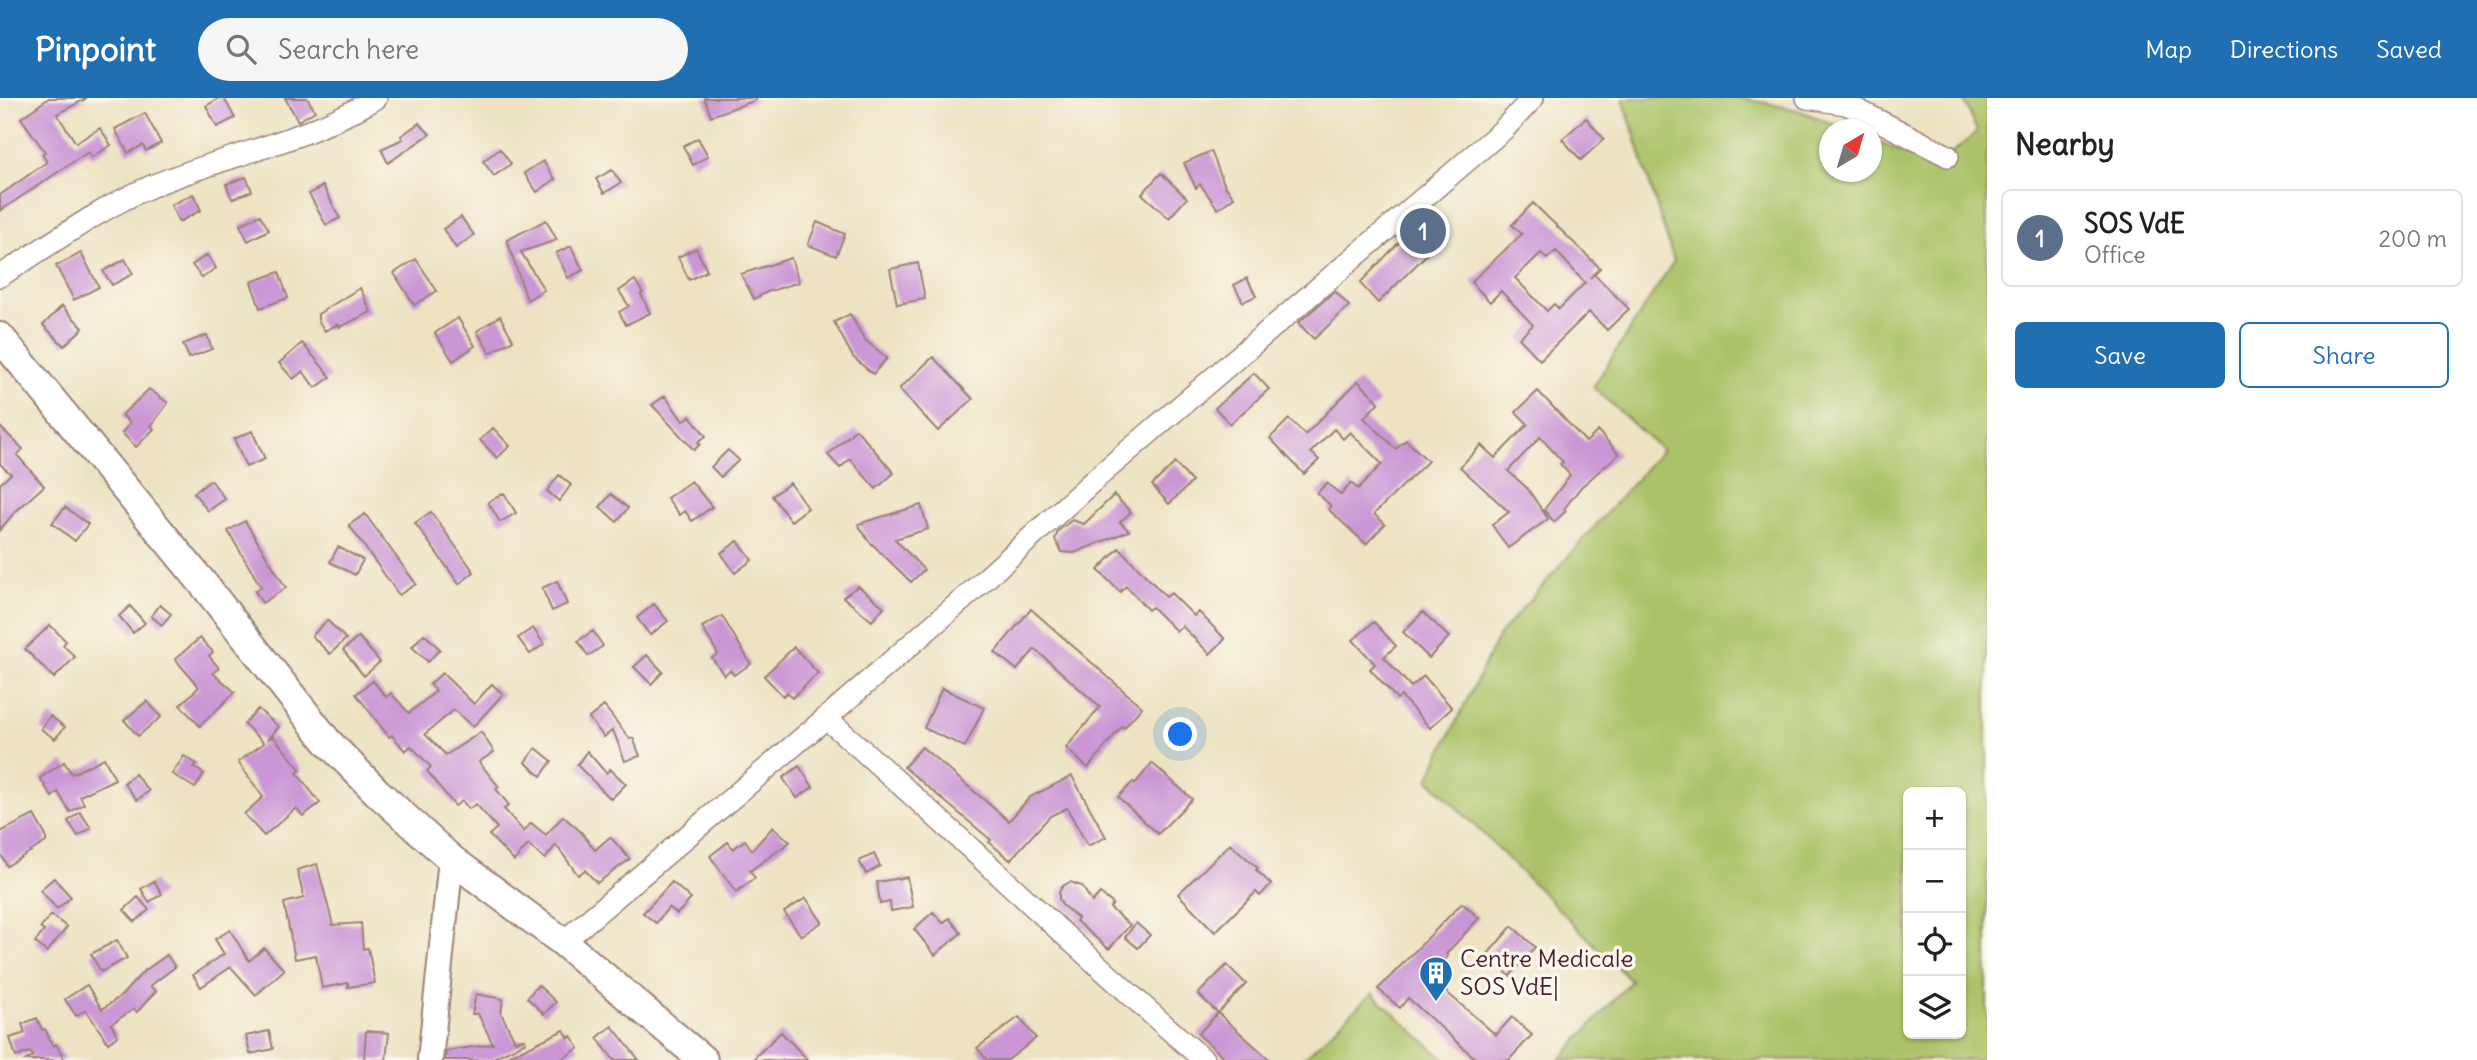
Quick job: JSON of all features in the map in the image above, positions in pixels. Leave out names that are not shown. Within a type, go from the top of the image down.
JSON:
[{"type":"main road","points":[[0,337],[205,586],[327,741],[377,792],[451,859],[563,942],[703,1060]]},
{"type":"street","points":[[0,276],[113,204],[223,159],[341,118],[376,98]]},
{"type":"street","points":[[563,942],[969,594],[1092,482],[1504,128],[1533,98]]},
{"type":"street","points":[[1807,98],[1846,104],[1948,156]]},
{"type":"street","points":[[826,718],[1131,997],[1204,1060]]},
{"type":"street","points":[[430,1060],[451,859]]},
{"type":"green space","points":[[1623,98],[1742,98],[1798,110],[1821,119],[1819,182],[1882,182],[1882,144],[1936,166],[1977,132],[1963,98],[1987,98],[1987,1060],[1560,1060],[1631,981],[1428,779],[1499,635],[1662,450],[1593,387],[1674,261]]},
{"type":"green space","points":[[1372,993],[1445,1060],[1302,1060]]},
{"type":"building","points":[[49,98],[87,98],[57,114],[76,143],[100,128],[111,145],[92,157],[88,152],[0,211],[0,195],[47,162],[42,154],[45,152],[21,118]]},
{"type":"building","points":[[224,98],[235,118],[217,127],[206,106]]},
{"type":"building","points":[[285,98],[307,98],[315,111],[298,121]]},
{"type":"building","points":[[704,98],[756,98],[756,100],[711,116]]},
{"type":"building","points":[[145,113],[161,143],[146,151],[143,145],[128,153],[115,129]]},
{"type":"building","points":[[1586,118],[1604,139],[1581,160],[1562,139]]},
{"type":"building","points":[[419,123],[430,134],[388,163],[381,149],[403,139],[401,136]]},
{"type":"building","points":[[698,138],[708,156],[693,165],[683,146]]},
{"type":"building","points":[[500,149],[511,164],[494,176],[483,161]]},
{"type":"building","points":[[1211,151],[1225,186],[1234,197],[1218,209],[1200,184],[1196,188],[1184,163]]},
{"type":"building","points":[[543,161],[555,179],[537,192],[524,173]]},
{"type":"building","points":[[612,170],[621,183],[604,193],[596,179]]},
{"type":"building","points":[[1161,173],[1187,198],[1169,218],[1142,194]]},
{"type":"building","points":[[246,177],[252,191],[232,199],[226,184]]},
{"type":"building","points":[[323,186],[340,218],[326,225],[309,194]]},
{"type":"building","points":[[193,194],[201,210],[179,222],[171,205]]},
{"type":"building","points":[[1533,203],[1600,268],[1594,274],[1629,309],[1607,330],[1589,312],[1540,360],[1519,338],[1533,325],[1501,291],[1490,302],[1471,282],[1522,234],[1512,225]],"holes":[[[1556,251],[1585,283],[1559,309],[1554,304],[1547,311],[1515,278],[1541,253],[1547,259]]]},
{"type":"building","points":[[1427,212],[1449,232],[1378,303],[1360,283],[1410,231],[1408,229]]},
{"type":"building","points":[[260,215],[269,230],[248,241],[240,225]]},
{"type":"building","points":[[461,217],[474,235],[456,248],[443,229]]},
{"type":"building","points":[[546,220],[557,240],[521,252],[544,290],[527,300],[507,240]]},
{"type":"building","points":[[817,222],[845,234],[836,256],[808,245]]},
{"type":"building","points":[[571,246],[583,270],[568,278],[556,253]]},
{"type":"building","points":[[696,248],[707,271],[689,280],[678,257]]},
{"type":"building","points":[[81,253],[99,287],[74,300],[56,266]]},
{"type":"building","points":[[207,255],[216,268],[202,278],[192,265]]},
{"type":"building","points":[[791,258],[799,282],[754,299],[741,274]]},
{"type":"building","points":[[125,259],[133,274],[112,285],[103,271]]},
{"type":"building","points":[[416,259],[437,291],[414,305],[394,273]]},
{"type":"building","points":[[918,263],[925,299],[897,304],[890,269]]},
{"type":"building","points":[[279,272],[288,298],[260,308],[251,282]]},
{"type":"building","points":[[1247,278],[1256,296],[1243,302],[1234,285]]},
{"type":"building","points":[[635,280],[650,313],[626,325],[619,312],[629,306],[619,291]]},
{"type":"building","points":[[360,288],[371,312],[325,331],[318,320],[318,314]]},
{"type":"building","points":[[1335,291],[1349,306],[1314,339],[1298,323]]},
{"type":"building","points":[[62,306],[83,328],[64,346],[43,325]]},
{"type":"building","points":[[850,314],[864,339],[887,358],[873,374],[853,357],[834,322]]},
{"type":"building","points":[[500,316],[513,340],[490,353],[477,331]]},
{"type":"building","points":[[458,318],[475,346],[453,361],[435,333]]},
{"type":"building","points":[[207,335],[212,349],[189,358],[183,344]]},
{"type":"building","points":[[302,343],[331,377],[315,388],[303,371],[293,379],[279,363]]},
{"type":"building","points":[[933,357],[973,399],[938,431],[899,389]]},
{"type":"building","points":[[1254,373],[1269,389],[1230,424],[1215,408]]},
{"type":"building","points":[[1358,381],[1379,402],[1364,418],[1396,449],[1406,440],[1428,461],[1374,514],[1385,524],[1366,544],[1328,509],[1331,506],[1317,493],[1327,483],[1341,495],[1351,483],[1358,489],[1382,464],[1350,432],[1343,439],[1334,429],[1311,452],[1319,460],[1304,474],[1270,438],[1289,419],[1305,435]]},
{"type":"building","points":[[149,389],[168,403],[151,426],[154,429],[136,447],[122,433],[130,423],[122,415]]},
{"type":"building","points":[[1538,391],[1586,442],[1598,431],[1619,454],[1581,487],[1564,509],[1566,511],[1554,522],[1544,510],[1570,475],[1560,464],[1563,462],[1540,437],[1508,471],[1527,488],[1548,519],[1508,548],[1492,525],[1509,512],[1460,467],[1481,445],[1495,458],[1528,424],[1516,412]]},
{"type":"building","points":[[665,396],[683,421],[690,416],[706,436],[698,442],[700,444],[694,450],[652,405]]},
{"type":"building","points":[[0,427],[23,449],[17,455],[44,486],[13,514],[0,530],[0,484],[11,474],[0,464]]},
{"type":"building","points":[[493,428],[510,446],[497,458],[480,440]]},
{"type":"building","points":[[856,429],[894,473],[876,489],[850,459],[840,468],[828,455]]},
{"type":"building","points":[[252,431],[265,459],[246,467],[234,439]]},
{"type":"building","points":[[728,450],[739,460],[721,477],[711,467]]},
{"type":"building","points":[[1175,463],[1192,482],[1169,504],[1152,485]]},
{"type":"building","points":[[559,475],[571,485],[559,501],[547,491]]},
{"type":"building","points":[[211,480],[225,499],[208,511],[194,493]]},
{"type":"building","points":[[691,481],[712,507],[692,521],[685,511],[680,515],[667,498]]},
{"type":"building","points":[[790,483],[808,508],[791,521],[772,496]]},
{"type":"building","points":[[504,493],[516,513],[500,522],[488,502]]},
{"type":"building","points":[[611,494],[628,508],[617,522],[600,507]]},
{"type":"building","points":[[1114,495],[1131,512],[1120,522],[1129,531],[1074,553],[1062,552],[1055,540],[1058,531],[1072,520],[1084,524]]},
{"type":"building","points":[[921,505],[928,529],[895,539],[924,570],[911,582],[868,540],[858,524]]},
{"type":"building","points":[[65,507],[88,524],[75,541],[52,523]]},
{"type":"building","points":[[431,512],[474,572],[459,584],[415,523]]},
{"type":"building","points":[[365,514],[416,584],[399,595],[349,525]]},
{"type":"building","points":[[245,521],[286,588],[262,603],[255,591],[261,587],[228,531]]},
{"type":"building","points":[[738,541],[752,560],[735,573],[721,553]]},
{"type":"building","points":[[338,547],[363,560],[355,575],[330,562]]},
{"type":"building","points":[[1119,548],[1166,597],[1171,593],[1194,616],[1199,612],[1225,639],[1210,654],[1182,626],[1176,631],[1152,607],[1148,610],[1126,586],[1120,592],[1098,570]]},
{"type":"building","points":[[557,581],[567,604],[552,611],[542,588]]},
{"type":"building","points":[[858,586],[884,607],[872,621],[843,597]]},
{"type":"building","points":[[654,604],[668,621],[650,635],[637,618]]},
{"type":"building","points":[[160,605],[171,614],[162,625],[151,616]]},
{"type":"building","points":[[130,606],[145,623],[133,633],[119,616]]},
{"type":"building","points":[[1031,609],[1142,707],[1124,728],[1122,726],[1088,768],[1066,748],[1100,707],[1035,649],[1017,670],[995,652]]},
{"type":"building","points":[[1423,612],[1449,637],[1429,658],[1403,632]]},
{"type":"building","points":[[722,616],[751,664],[734,675],[730,670],[724,675],[712,658],[718,654],[702,627]]},
{"type":"building","points":[[327,620],[346,639],[330,654],[312,636]]},
{"type":"building","points":[[1374,622],[1396,646],[1384,657],[1411,687],[1424,676],[1452,708],[1430,728],[1401,696],[1397,699],[1370,669],[1375,664],[1353,640]]},
{"type":"building","points":[[50,625],[66,641],[63,645],[75,657],[54,678],[25,649]]},
{"type":"building","points":[[533,628],[544,644],[530,654],[518,638]]},
{"type":"building","points":[[593,631],[603,646],[588,656],[578,641]]},
{"type":"building","points":[[424,634],[440,649],[428,662],[412,647]]},
{"type":"building","points":[[359,637],[380,662],[364,676],[343,650]]},
{"type":"building","points":[[200,638],[213,652],[209,656],[219,668],[213,673],[235,692],[200,726],[180,705],[199,687],[175,659]]},
{"type":"building","points":[[794,647],[818,673],[792,698],[787,692],[783,696],[764,676]]},
{"type":"building","points":[[647,655],[663,672],[651,684],[634,667]]},
{"type":"building","points":[[442,673],[474,704],[492,684],[503,694],[473,727],[454,710],[425,734],[446,755],[481,732],[494,752],[479,762],[509,805],[504,809],[524,832],[531,823],[546,835],[563,816],[581,832],[595,850],[610,837],[630,859],[597,883],[585,870],[578,875],[556,845],[545,859],[528,845],[514,861],[489,835],[497,828],[476,804],[469,809],[462,801],[455,806],[427,771],[431,767],[411,746],[405,751],[392,735],[389,737],[356,694],[373,681],[386,697],[391,693],[409,713],[436,691],[430,684]]},
{"type":"building","points":[[942,688],[984,708],[965,747],[924,728]]},
{"type":"building","points":[[147,701],[161,717],[138,736],[124,720]]},
{"type":"building","points":[[604,706],[630,739],[633,738],[640,756],[625,761],[613,730],[604,737],[589,718]]},
{"type":"building","points":[[258,709],[279,727],[267,740],[273,736],[301,770],[297,773],[320,803],[303,816],[296,808],[264,836],[244,814],[263,797],[238,762],[264,743],[244,724]]},
{"type":"building","points":[[50,716],[65,727],[55,739],[41,729]]},
{"type":"building","points":[[922,747],[1009,821],[1030,797],[1072,776],[1106,837],[1088,846],[1067,808],[1050,816],[1010,860],[989,842],[991,840],[904,767]]},
{"type":"building","points":[[536,748],[552,761],[541,776],[525,762]]},
{"type":"building","points":[[587,751],[606,773],[610,769],[626,784],[611,799],[577,765]]},
{"type":"building","points":[[184,756],[197,764],[194,767],[204,774],[195,788],[172,774]]},
{"type":"building","points":[[104,758],[115,779],[80,796],[84,804],[70,812],[58,792],[52,797],[40,778],[64,762],[72,774]]},
{"type":"building","points":[[1152,763],[1192,799],[1158,834],[1118,797],[1133,782],[1135,784]]},
{"type":"building","points":[[799,766],[813,787],[797,798],[783,778]]},
{"type":"building","points":[[135,774],[149,791],[137,800],[124,783]]},
{"type":"building","points":[[80,812],[91,828],[78,836],[68,821]]},
{"type":"building","points":[[34,815],[46,836],[46,842],[7,866],[0,853],[0,832]]},
{"type":"building","points":[[773,827],[790,842],[750,871],[755,878],[736,892],[710,856],[728,842],[733,849],[745,840],[752,850]]},
{"type":"building","points":[[1230,844],[1258,868],[1256,870],[1271,884],[1260,896],[1256,892],[1215,932],[1178,894]]},
{"type":"building","points":[[874,854],[880,866],[866,874],[859,861]]},
{"type":"building","points":[[317,864],[333,925],[361,923],[363,949],[368,948],[375,983],[348,987],[348,983],[322,988],[316,955],[295,959],[284,903],[304,898],[297,870]]},
{"type":"building","points":[[907,877],[913,907],[891,911],[890,902],[880,904],[877,882]]},
{"type":"building","points":[[54,878],[71,897],[57,909],[40,890]]},
{"type":"building","points":[[154,881],[162,894],[149,902],[141,889]]},
{"type":"building","points":[[672,882],[691,899],[677,914],[669,907],[656,923],[643,913]]},
{"type":"building","points":[[1070,882],[1082,886],[1092,902],[1100,893],[1113,904],[1110,908],[1130,925],[1109,949],[1076,921],[1078,918],[1062,905],[1059,892]]},
{"type":"building","points":[[138,897],[149,910],[135,922],[124,910]]},
{"type":"building","points":[[806,898],[822,922],[801,936],[784,912]]},
{"type":"building","name":"Centre Medicale SOS VdE|","points":[[1462,903],[1479,918],[1429,977],[1496,1035],[1512,1017],[1532,1035],[1509,1060],[1477,1060],[1408,998],[1400,1008],[1378,989]]},
{"type":"building","points":[[933,912],[943,923],[949,918],[961,933],[935,955],[914,929]]},
{"type":"building","points":[[51,915],[67,927],[47,952],[35,942],[44,931],[40,928]]},
{"type":"building","points":[[1136,923],[1150,935],[1138,948],[1125,937]]},
{"type":"building","points":[[1512,926],[1535,947],[1510,976],[1487,955]]},
{"type":"building","points":[[230,930],[249,961],[264,948],[284,970],[256,995],[231,967],[201,987],[193,975],[224,954],[215,939]]},
{"type":"building","points":[[117,940],[127,958],[101,972],[91,954]]},
{"type":"building","points":[[167,955],[175,967],[150,986],[156,991],[137,1012],[134,1009],[111,1024],[118,1036],[108,1043],[86,1010],[76,1016],[65,999],[87,985],[102,1009],[121,996],[143,972]]},
{"type":"building","points":[[1227,965],[1246,984],[1218,1013],[1198,994]]},
{"type":"building","points":[[538,985],[556,1002],[544,1014],[527,998]]},
{"type":"building","points":[[476,994],[503,999],[501,1013],[515,1041],[525,1039],[526,1042],[489,1060],[445,1060],[446,1051],[493,1044],[478,1014],[472,1014]]},
{"type":"building","points":[[1218,1013],[1270,1060],[1227,1060],[1198,1034]]},
{"type":"building","points":[[1019,1017],[1036,1038],[1008,1060],[987,1060],[977,1048]]},
{"type":"building","points":[[37,1018],[42,1030],[45,1029],[53,1046],[56,1044],[65,1060],[26,1060],[33,1056],[30,1052],[16,1057],[10,1038],[25,1033],[22,1024]]},
{"type":"building","points":[[612,1026],[639,1060],[614,1060],[597,1038]]},
{"type":"building","points":[[564,1030],[579,1048],[560,1060],[501,1060]]},
{"type":"building","points":[[269,1031],[273,1049],[250,1054],[246,1036]]},
{"type":"building","points":[[366,1031],[389,1033],[386,1060],[364,1060]]},
{"type":"building","points":[[781,1032],[808,1060],[752,1060]]},
{"type":"place","name":"SOS VdE","points":[[1423,231]]},
{"type":"place","name":"Centre Medicale SOS VdE|","points":[[1436,1003]]}]
